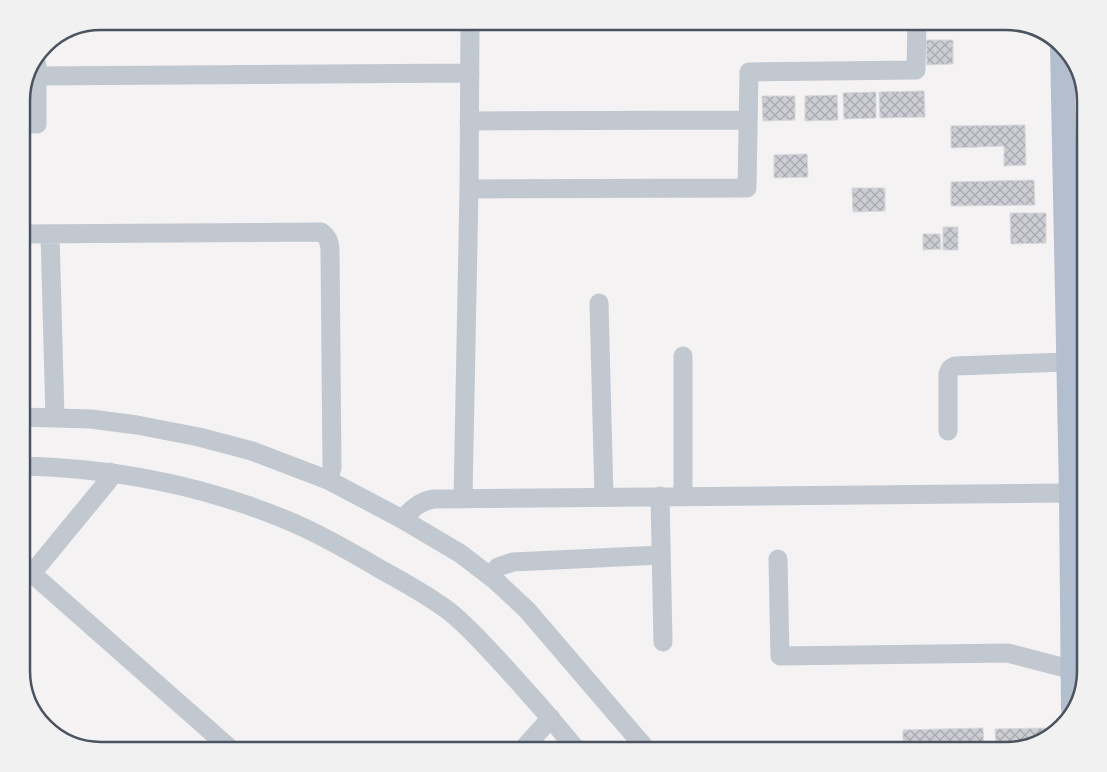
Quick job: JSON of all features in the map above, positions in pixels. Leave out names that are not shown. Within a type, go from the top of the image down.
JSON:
[{"type":"main road","points":[[1063,60],[1076,238],[1068,362],[1073,694]]},
{"type":"street","points":[[463,499],[470,30]]},
{"type":"street","points":[[469,190],[747,188],[749,72],[916,70],[918,30]]},
{"type":"street","points":[[37,70],[470,72]]},
{"type":"street","points":[[30,124],[38,124],[36,72]]},
{"type":"street","points":[[468,121],[748,120]]},
{"type":"street","points":[[30,234],[321,232],[326,236],[330,242],[332,468],[328,480]]},
{"type":"street","points":[[50,234],[55,418]]},
{"type":"street","points":[[599,303],[604,497]]},
{"type":"street","points":[[683,356],[683,496]]},
{"type":"street","points":[[948,431],[948,374],[950,369],[955,366],[1068,362]]},
{"type":"street","points":[[30,417],[91,419],[137,425],[199,437],[252,451],[328,480],[402,519],[461,554],[490,576],[527,610],[640,742]]},
{"type":"street","points":[[30,466],[62,467],[156,479],[248,505],[297,524],[352,552],[415,589],[450,613],[511,673],[571,742]]},
{"type":"street","points":[[110,472],[108,481],[34,572],[36,577],[223,742]]},
{"type":"street","points":[[402,519],[417,505],[426,500],[660,496],[1071,494]]},
{"type":"street","points":[[660,496],[663,642]]},
{"type":"street","points":[[490,576],[498,567],[513,562],[661,555]]},
{"type":"street","points":[[778,559],[780,656],[1008,653],[1073,670]]},
{"type":"street","points":[[529,742],[551,718]]},
{"type":"building","points":[[926,40],[953,40],[953,64],[927,65]]},
{"type":"building","points":[[924,91],[925,117],[880,118],[879,92]]},
{"type":"building","points":[[876,92],[876,118],[844,119],[843,93]]},
{"type":"building","points":[[837,95],[838,120],[805,121],[805,96]]},
{"type":"building","points":[[762,96],[795,96],[795,120],[763,121]]},
{"type":"building","points":[[1025,125],[1026,165],[1004,166],[1004,146],[951,148],[951,126]]},
{"type":"building","points":[[807,154],[808,177],[774,178],[774,155]]},
{"type":"building","points":[[1034,180],[1035,205],[951,206],[951,182]]},
{"type":"building","points":[[852,188],[885,188],[885,211],[853,212]]},
{"type":"building","points":[[1010,213],[1046,213],[1046,243],[1011,244]]},
{"type":"building","points":[[943,227],[958,227],[958,250],[943,250]]},
{"type":"building","points":[[923,234],[940,234],[941,249],[923,250]]},
{"type":"building","points":[[983,728],[984,742],[903,742],[903,730]]},
{"type":"building","points":[[1046,728],[1033,737],[1006,742],[996,742],[995,729]]}]
